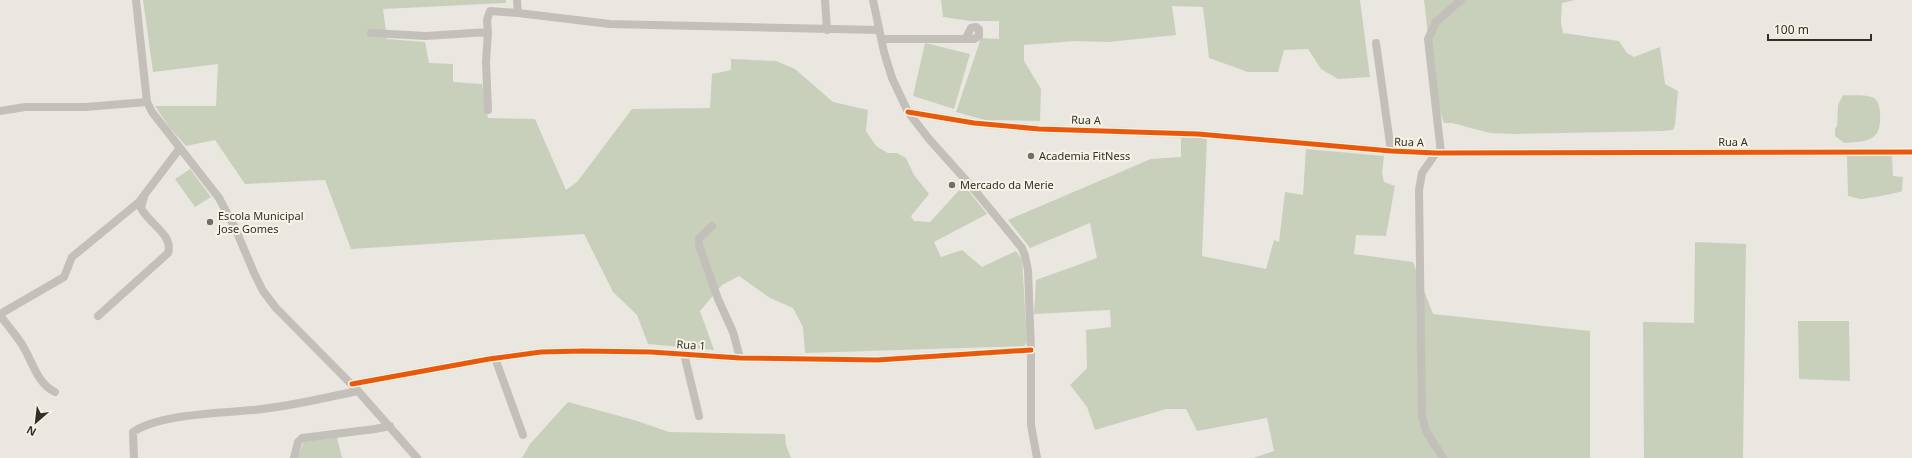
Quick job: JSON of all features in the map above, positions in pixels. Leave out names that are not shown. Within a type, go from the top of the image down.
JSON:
[{"type":"street","points":[[136,0],[147,102],[218,198],[235,228],[263,291],[276,308],[355,388],[417,458]]},
{"type":"street","points":[[517,0],[518,13]]},
{"type":"street","points":[[825,0],[827,30]]},
{"type":"street","points":[[873,0],[881,39],[892,78],[908,112],[933,144],[972,187],[1022,248],[1025,256],[1028,270],[1031,350],[1031,425],[1037,458]]},
{"type":"street","points":[[1443,458],[1423,424],[1421,386],[1419,183],[1422,173],[1438,153],[1428,39],[1436,22],[1461,0]]},
{"type":"street","points":[[488,110],[486,62],[488,32],[487,20],[490,11],[610,24],[879,30]]},
{"type":"street","points":[[371,33],[426,36],[488,32]]},
{"type":"street","points":[[881,39],[966,38]]},
{"type":"street","points":[[1376,43],[1391,151]]},
{"type":"street","points":[[0,111],[25,107],[85,107],[147,102]]},
{"type":"street","name":"Rua A","points":[[908,112],[974,123],[1039,129],[1198,134],[1391,151],[1438,153],[1912,152]]},
{"type":"street","points":[[55,392],[47,388],[41,381],[22,344],[0,315],[64,277],[72,257],[145,195],[180,148]]},
{"type":"street","points":[[98,316],[168,253],[170,248],[168,240],[141,208],[145,195]]},
{"type":"street","points":[[712,226],[699,239],[700,245],[718,299],[733,332],[740,358]]},
{"type":"street","name":"Rua 1","points":[[134,458],[133,432],[141,427],[192,416],[293,404],[355,388],[495,358],[541,352],[583,351],[684,354],[740,358],[877,360],[1031,350]]},
{"type":"street","points":[[684,354],[699,416]]},
{"type":"street","points":[[495,358],[522,435]]},
{"type":"street","points":[[294,458],[298,442],[302,438],[390,426]]},
{"type":"green space","points":[[143,0],[506,0],[506,3],[383,9],[387,39],[425,42],[429,63],[453,64],[453,82],[482,84],[488,118],[535,119],[566,190],[577,182],[632,109],[710,108],[712,74],[731,70],[731,59],[776,61],[795,69],[833,102],[868,110],[866,131],[876,146],[888,153],[897,153],[906,158],[914,175],[929,194],[911,216],[914,221],[930,222],[964,185],[987,214],[934,242],[941,257],[962,250],[982,267],[1016,251],[1022,259],[1027,342],[1024,346],[805,353],[803,327],[793,308],[770,298],[739,276],[722,285],[700,311],[714,350],[648,344],[637,315],[613,292],[584,234],[351,249],[325,180],[245,184],[215,140],[186,146],[169,127],[155,106],[216,106],[218,64],[153,72]]},
{"type":"green space","points":[[941,0],[1360,0],[1370,77],[1338,79],[1321,69],[1308,49],[1284,50],[1278,72],[1248,72],[1209,58],[1203,7],[1172,6],[1176,35],[1108,42],[1076,41],[1024,45],[1024,61],[1041,89],[1040,121],[985,120],[956,112],[981,38],[999,39],[999,21],[970,21],[943,17]]},
{"type":"green space","points":[[1424,0],[1575,0],[1562,3],[1561,23],[1563,33],[1619,41],[1627,53],[1634,57],[1660,47],[1665,84],[1678,91],[1675,125],[1673,130],[1513,134],[1490,133],[1452,123],[1444,123],[1433,79]]},
{"type":"green space","points":[[925,43],[970,54],[954,109],[913,96]]},
{"type":"green space","points":[[1843,95],[1867,96],[1874,98],[1877,101],[1880,110],[1880,123],[1876,135],[1860,142],[1844,143],[1835,136],[1838,105]]},
{"type":"green space","points":[[1181,138],[1207,138],[1202,256],[1266,269],[1274,240],[1279,242],[1285,192],[1303,195],[1306,149],[1384,156],[1382,173],[1384,182],[1395,186],[1386,236],[1356,235],[1354,254],[1413,262],[1433,314],[1590,331],[1590,458],[1253,458],[1274,451],[1267,418],[1197,431],[1186,409],[1166,409],[1095,430],[1087,407],[1070,385],[1087,368],[1086,330],[1111,327],[1110,310],[1034,314],[1036,280],[1097,258],[1090,223],[1030,248],[1008,220],[1151,159],[1181,157]]},
{"type":"green space","points":[[1847,155],[1892,156],[1893,176],[1903,177],[1902,191],[1861,199],[1848,196]]},
{"type":"green space","points":[[190,169],[211,197],[195,207],[175,179]]},
{"type":"green space","points":[[1695,242],[1746,244],[1743,458],[1644,458],[1643,322],[1694,323]]},
{"type":"green space","points":[[1798,321],[1849,321],[1850,381],[1799,379]]},
{"type":"green space","points":[[568,402],[634,420],[669,432],[785,434],[786,445],[791,458],[522,458],[530,444]]},
{"type":"green space","points":[[336,434],[342,458],[297,458],[306,436]]},
{"type":"cycle path","points":[[908,112],[974,123],[1039,129],[1198,134],[1391,151],[1436,153],[1912,152]]},
{"type":"cycle path","points":[[352,384],[489,359],[541,352],[651,352],[740,358],[877,360],[1031,350]]},
{"type":"place","name":"Academia FitNess","points":[[1031,156]]},
{"type":"place","name":"Mercado da Merie","points":[[952,185]]},
{"type":"place","name":"Escola Municipal Jose Gomes","points":[[210,222]]}]
